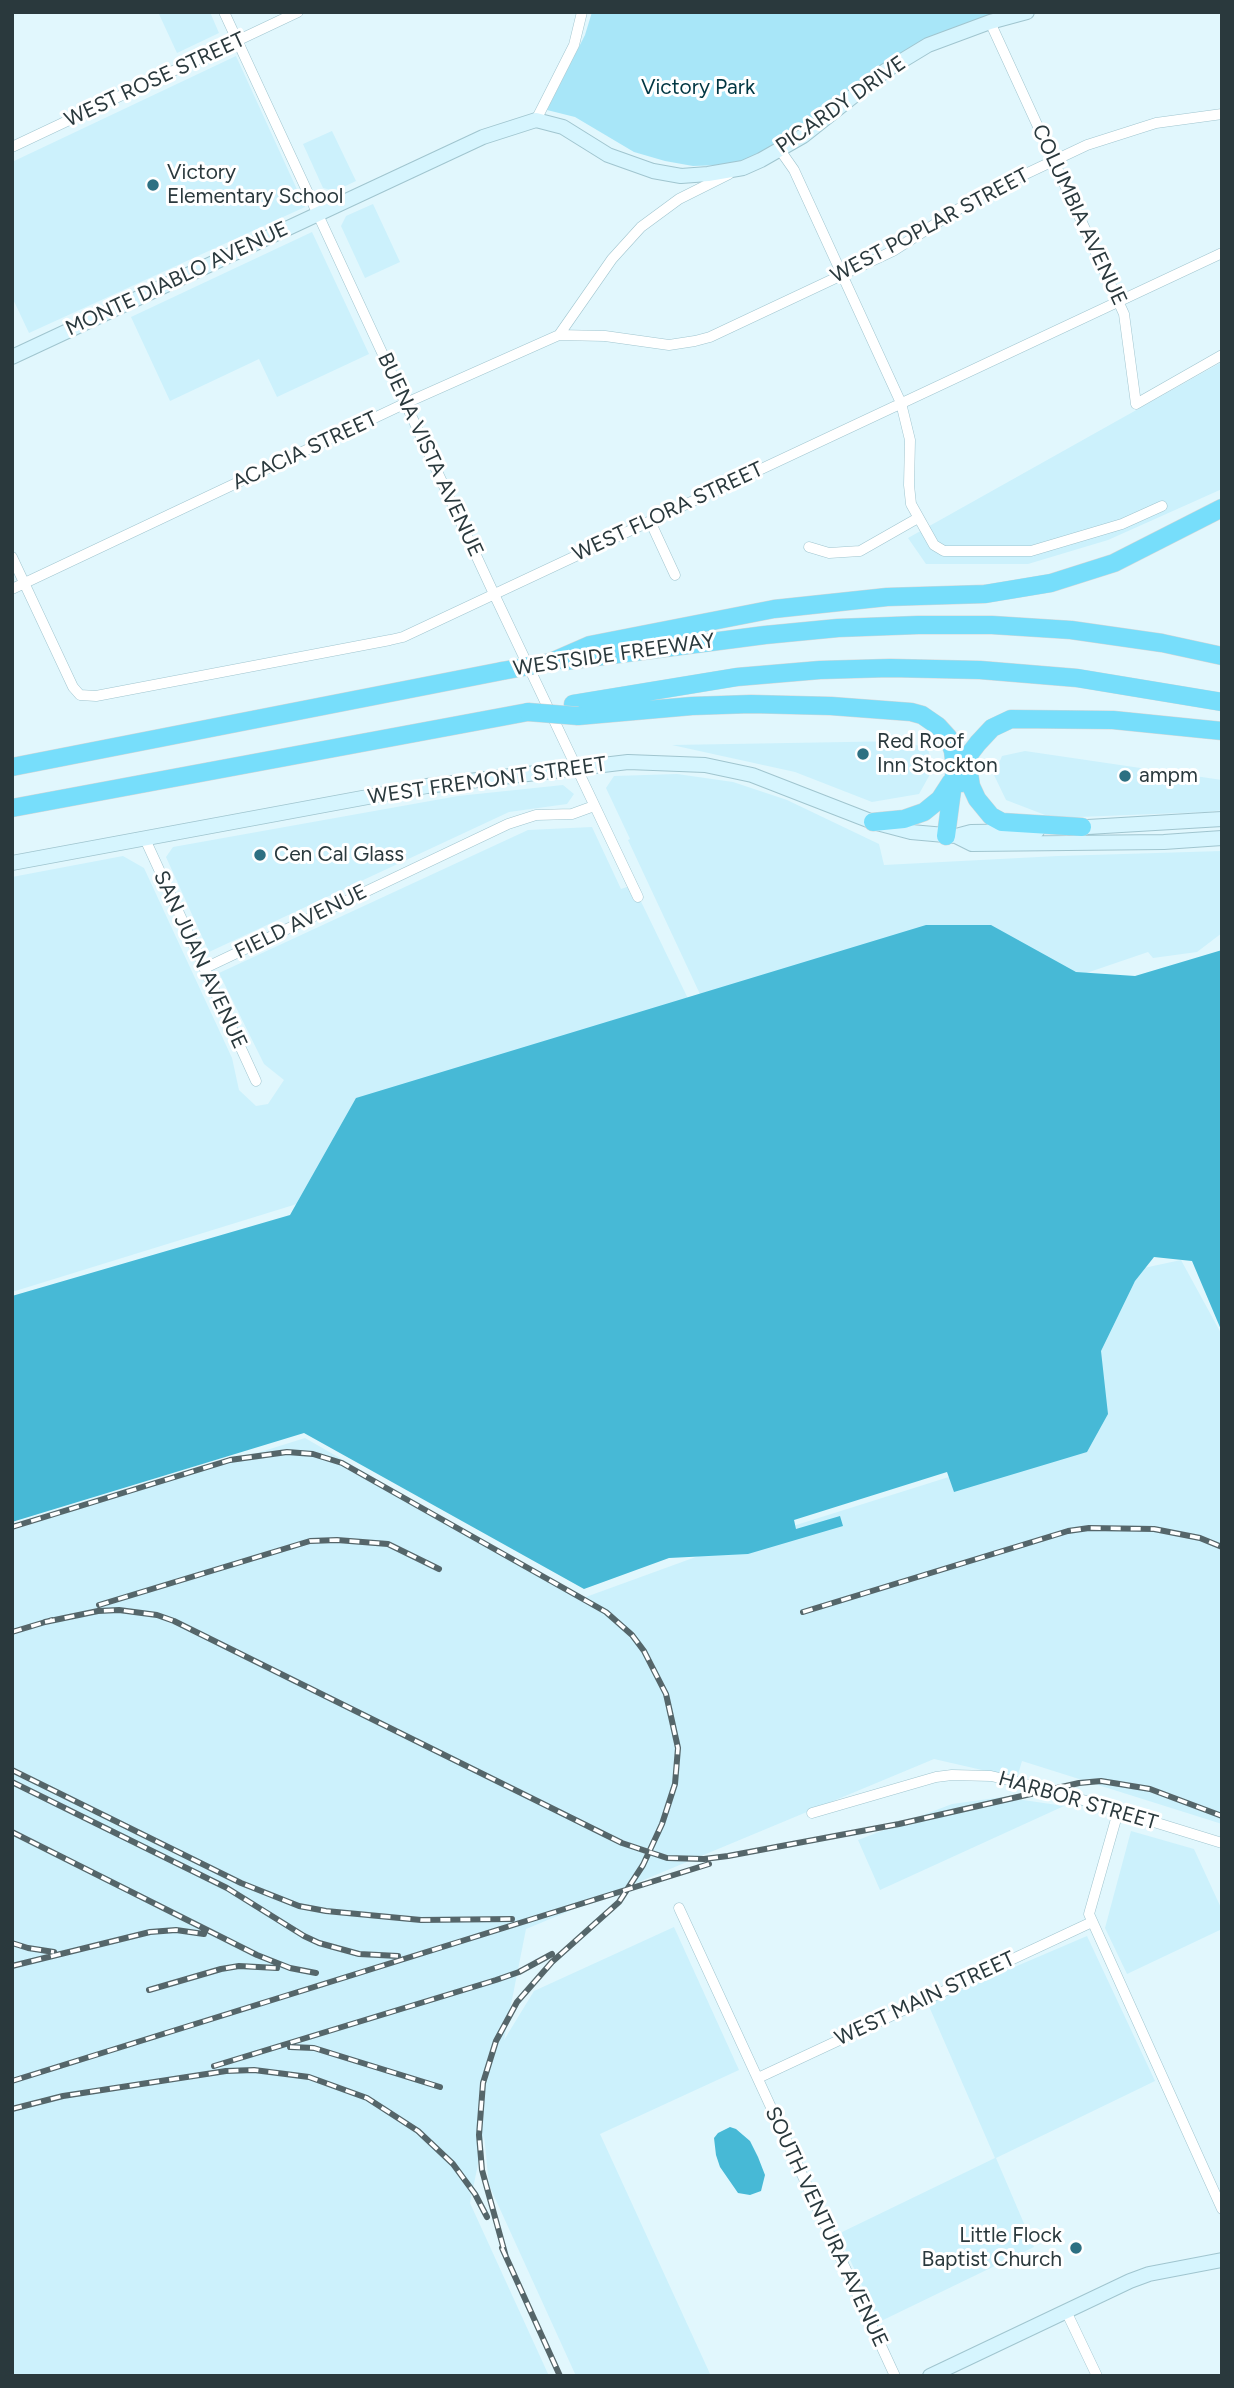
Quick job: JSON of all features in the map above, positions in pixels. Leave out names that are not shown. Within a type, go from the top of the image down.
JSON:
[{"type":"highway","points":[[551,662],[590,645],[774,609],[876,598],[985,594],[1051,583],[1114,563],[1222,509]]},
{"type":"highway","name":"WESTSIDE FREEWAY","points":[[12,767],[551,662],[838,628],[992,625],[1071,630],[1162,643],[1222,656]]},
{"type":"highway","name":"WESTSIDE FREEWAY","points":[[12,808],[525,712],[576,710],[737,677],[820,670],[980,670],[1077,678],[1222,702]]},
{"type":"highway","points":[[576,710],[751,704],[820,705],[911,712],[930,720],[948,737],[953,751],[955,768],[951,782],[951,836]]},
{"type":"highway","points":[[951,836],[968,756],[992,728],[1011,719],[1113,720],[1222,731]]},
{"type":"highway","points":[[968,756],[971,786],[977,799],[991,816],[1002,822],[1082,827]]},
{"type":"highway","points":[[873,822],[905,820],[924,812],[940,799],[951,782]]},
{"type":"street","name":"BUENA VISTA AVENUE","points":[[224,12],[638,897]]},
{"type":"street","name":"WEST ROSE STREET","points":[[12,147],[298,12]]},
{"type":"street","points":[[536,120],[574,45],[582,12]]},
{"type":"street","name":"PICARDY DRIVE","points":[[536,120],[563,127],[608,155],[653,171],[681,176],[743,168],[803,136],[885,71],[928,46],[990,22],[1027,12]]},
{"type":"street","name":"COLUMBIA AVENUE","points":[[990,22],[1119,300],[1124,314],[1136,404],[1222,355]]},
{"type":"street","name":"WEST POPLAR STREET","points":[[559,335],[605,336],[669,345],[695,341],[722,331],[905,244],[979,196],[1054,160],[1121,133],[1181,118],[1222,114]]},
{"type":"street","name":"MONTE DIABLO AVENUE","points":[[12,357],[484,137],[536,120]]},
{"type":"street","points":[[780,150],[793,170],[901,403],[911,440],[911,503],[930,540],[944,551],[1020,552],[1122,524],[1162,506]]},
{"type":"street","points":[[559,335],[617,253],[641,227],[679,199],[743,168]]},
{"type":"street","name":"WEST FLORA STREET","points":[[24,583],[73,687],[80,695],[90,697],[402,637],[1222,253]]},
{"type":"street","name":"ACACIA STREET","points":[[12,589],[406,403],[559,335]]},
{"type":"street","points":[[809,547],[829,553],[860,551],[918,518]]},
{"type":"street","points":[[649,521],[675,575]]},
{"type":"street","points":[[12,557],[24,583]]},
{"type":"street","name":"WEST FREMONT STREET","points":[[12,863],[427,786],[628,762],[705,765],[752,775],[873,822],[911,832],[951,836],[972,844],[1164,842],[1222,838]]},
{"type":"street","name":"FIELD AVENUE","points":[[205,968],[508,824],[536,815],[572,814],[594,806]]},
{"type":"street","name":"WEST FREMONT STREET","points":[[951,836],[971,832],[1023,832],[1222,819]]},
{"type":"street","points":[[1103,842],[1124,825]]},
{"type":"street","name":"SAN JUAN AVENUE","points":[[145,839],[256,1081]]},
{"type":"street","name":"HARBOR STREET","points":[[812,1813],[916,1782],[953,1775],[991,1776],[1014,1780],[1222,1843]]},
{"type":"street","points":[[1118,1812],[1088,1914],[1222,2209]]},
{"type":"street","name":"SOUTH VENTURA AVENUE","points":[[679,1908],[895,2376]]},
{"type":"street","name":"WEST MAIN STREET","points":[[758,2078],[1092,1922]]},
{"type":"street","points":[[930,2376],[1099,2294],[1149,2274],[1222,2260]]},
{"type":"street","points":[[1066,2311],[1097,2376]]},
{"type":"shaded area","points":[[158,12],[210,12],[219,33],[177,53]]},
{"type":"shaded area","name":"Victory Elementary School","points":[[236,56],[305,207],[29,333],[12,297],[12,162]]},
{"type":"shaded area","points":[[332,131],[356,181],[335,191],[323,188],[303,144]]},
{"type":"shaded area","points":[[373,204],[400,262],[365,278],[341,226],[346,216]]},
{"type":"shaded area","points":[[312,232],[369,354],[277,397],[259,359],[170,401],[131,317]]},
{"type":"shaded area","points":[[1222,362],[1222,489],[1108,540],[1028,564],[926,564],[908,538]]},
{"type":"shaded area","points":[[905,741],[928,749],[933,769],[919,794],[872,802],[795,772],[672,745]]},
{"type":"shaded area","points":[[1025,751],[1222,780],[1222,810],[1053,818],[1006,800],[994,775],[1002,756]]},
{"type":"shaded area","points":[[677,774],[733,782],[787,800],[879,844],[884,865],[1222,851],[1222,933],[1197,952],[1153,958],[1148,952],[931,1026],[313,1199],[12,1292],[12,877],[123,856],[144,868],[232,1058],[239,1090],[256,1106],[268,1104],[284,1080],[264,1064],[219,973],[528,830],[592,827],[621,889],[633,885],[694,1011],[706,1007],[606,788],[614,776]]},
{"type":"shaded area","points":[[563,785],[574,794],[567,804],[509,812],[209,952],[166,857],[173,847],[458,796]]},
{"type":"shaded area","points":[[926,925],[991,925],[1076,972],[1135,976],[1222,950],[1222,1332],[1192,1261],[1154,1257],[1135,1281],[1101,1351],[1108,1414],[1087,1452],[954,1492],[947,1472],[794,1520],[796,1529],[840,1516],[843,1526],[748,1554],[669,1558],[584,1589],[304,1433],[12,1522],[12,1296],[290,1215],[356,1098]]},
{"type":"shaded area","points":[[1181,1260],[1222,1335],[1222,1824],[1022,1761],[1017,1778],[934,1759],[526,1929],[504,2040],[534,1991],[674,1927],[739,2070],[600,2134],[711,2376],[576,2376],[489,2185],[484,2135],[470,2203],[549,2376],[12,2376],[12,1530],[305,1438],[583,1598],[704,1554],[1041,1448],[1139,1269]]},
{"type":"shaded area","points":[[1003,1797],[1064,1806],[880,1890],[858,1840],[952,1804]]},
{"type":"shaded area","points":[[1131,1831],[1194,1849],[1222,1910],[1222,1929],[1127,1974],[1105,1928]]},
{"type":"shaded area","points":[[1087,1936],[1155,2081],[996,2158],[1034,2247],[879,2322],[838,2234],[995,2158],[928,2004]]},
{"type":"shaded area","points":[[730,2127],[750,2141],[758,2157],[765,2175],[761,2191],[750,2195],[738,2193],[720,2167],[714,2138]]},
{"type":"green space","name":"Victory Park","points":[[592,12],[1000,12],[966,24],[815,126],[754,158],[720,165],[693,166],[634,152],[575,117],[547,110],[585,35]]},
{"type":"railway","points":[[12,1527],[230,1460],[287,1452],[313,1454],[342,1463],[606,1612],[632,1635],[644,1651],[666,1694],[678,1748],[675,1784],[662,1824],[643,1865],[619,1902],[552,1962],[517,2002],[496,2041],[483,2083],[479,2135],[482,2170],[506,2257]]},
{"type":"railway","points":[[803,1612],[1068,1531],[1089,1528],[1154,1529],[1200,1538],[1222,1547]]},
{"type":"railway","points":[[99,1605],[310,1541],[388,1544],[439,1569]]},
{"type":"railway","points":[[45,1622],[98,1611],[119,1610],[157,1615],[174,1621],[622,1843],[667,1858],[704,1859],[728,1856],[899,1824],[1079,1783],[1101,1781],[1150,1789],[1222,1816]]},
{"type":"railway","points":[[12,1632],[52,1620]]},
{"type":"railway","points":[[12,1770],[241,1883],[299,1906],[421,1920],[512,1919]]},
{"type":"railway","points":[[12,1782],[227,1888],[319,1943],[359,1954],[398,1956]]},
{"type":"railway","points":[[12,1832],[257,1955],[290,1968],[316,1973]]},
{"type":"railway","points":[[12,2081],[709,1864]]},
{"type":"railway","points":[[12,1966],[150,1932],[176,1930],[204,1934]]},
{"type":"railway","points":[[12,1943],[54,1952]]},
{"type":"railway","points":[[214,2066],[496,1980],[519,1972],[552,1954]]},
{"type":"railway","points":[[149,1990],[221,1969],[239,1966],[277,1968]]},
{"type":"railway","points":[[290,2047],[314,2048],[440,2087]]},
{"type":"railway","points":[[12,2109],[63,2096],[226,2071],[254,2070],[309,2077],[367,2098],[418,2131],[453,2164],[475,2194],[487,2217]]},
{"type":"railway","points":[[502,2248],[560,2376]]},
{"type":"place","name":"Victory Elementary School","points":[[153,185]]},
{"type":"place","name":"Red Roof Inn Stockton","points":[[863,754]]},
{"type":"place","name":"ampm","points":[[1125,776]]},
{"type":"place","name":"Cen Cal Glass","points":[[260,855]]},
{"type":"place","name":"Little Flock Baptist Church","points":[[1076,2248]]}]
